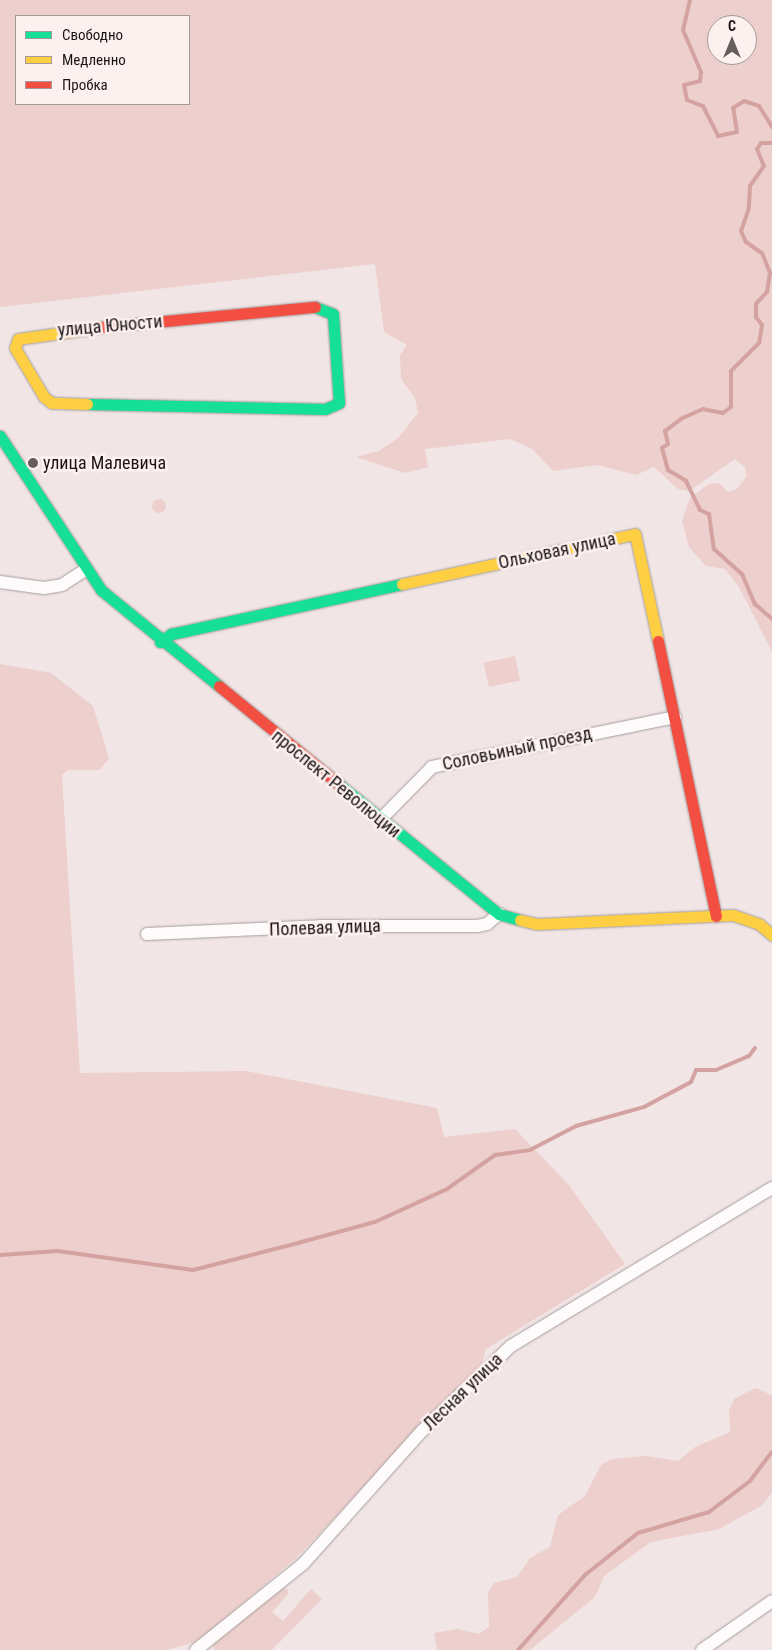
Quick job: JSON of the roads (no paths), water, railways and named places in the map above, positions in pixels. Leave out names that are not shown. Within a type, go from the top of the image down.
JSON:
[{"type":"street","name":"улица Юности","points":[[315,307],[329,310],[333,314],[339,403],[326,409],[270,406],[52,403],[44,397],[16,343],[47,332],[315,307]]},
{"type":"street","name":"проспект Революции","points":[[0,436],[85,570],[100,590],[160,642],[499,914],[537,924],[716,916],[745,917],[772,935]]},
{"type":"street","name":"Ольховая улица","points":[[160,642],[171,634],[635,534],[716,916]]},
{"type":"street","points":[[0,582],[44,588],[62,585],[85,570]]},
{"type":"street","name":"Соловьиный проезд","points":[[380,820],[432,767],[675,717]]},
{"type":"street","name":"Полевая улица","points":[[147,934],[320,926],[477,926],[487,924],[499,914]]},
{"type":"street","name":"Лесная улица","points":[[196,1650],[303,1564],[422,1431],[511,1346],[772,1188]]},
{"type":"street","points":[[702,1650],[772,1602]]},
{"type":"waterway","points":[[690,0],[683,30],[701,72],[700,81],[684,85],[687,100],[703,106],[718,136],[737,132],[733,108],[744,101],[759,106],[772,127]]},
{"type":"waterway","points":[[772,143],[761,143],[757,149],[764,166],[750,186],[749,208],[741,231],[746,242],[762,253],[770,273],[767,292],[756,304],[756,317],[762,325],[759,343],[731,371],[731,407],[723,413],[703,409],[681,419],[665,431],[668,444],[662,448],[668,470],[686,481],[700,510],[709,514],[714,549],[742,574],[755,604],[772,619]]},
{"type":"waterway","points":[[0,1255],[58,1251],[193,1270],[375,1222],[447,1189],[495,1155],[530,1150],[576,1126],[644,1107],[691,1082],[696,1070],[716,1070],[749,1056],[755,1048]]},
{"type":"waterway","points":[[518,1650],[585,1575],[638,1533],[709,1512],[750,1481],[772,1452]]},
{"type":"place","name":"улица Малевича","points":[[33,463]]}]
